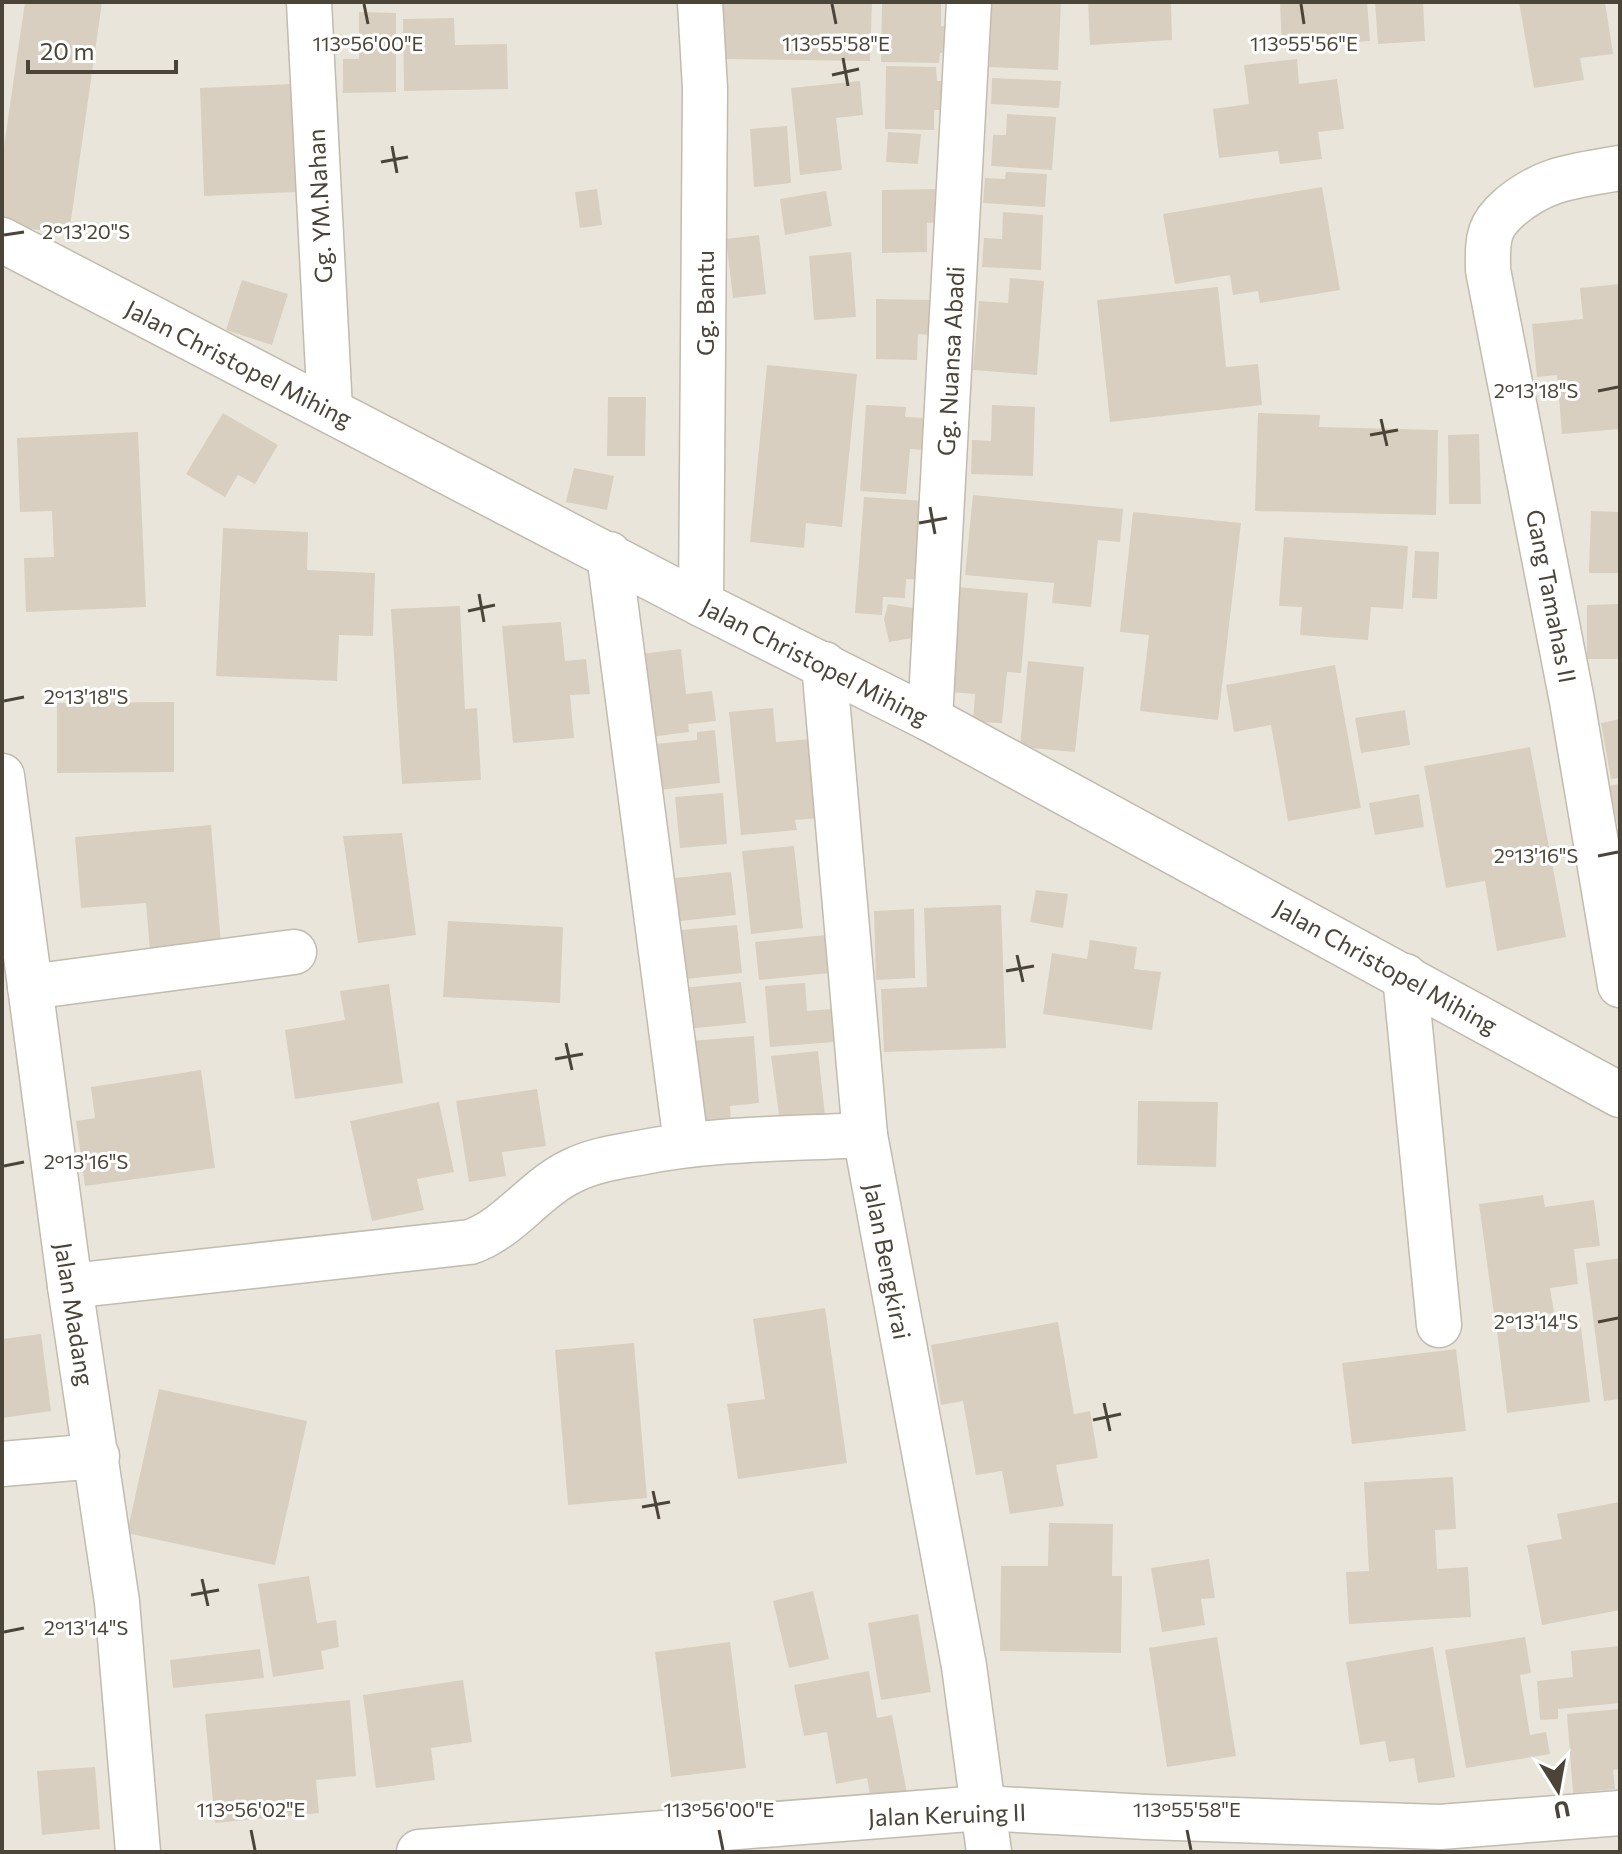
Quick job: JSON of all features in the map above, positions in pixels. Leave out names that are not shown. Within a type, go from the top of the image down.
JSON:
[{"type":"street","name":"Gg. YM.Nahan","points":[[309,2],[330,410]]},
{"type":"street","name":"Gg. Bantu","points":[[700,2],[705,88],[701,604]]},
{"type":"street","name":"Gg. Nuansa Abadi","points":[[930,719],[969,2]]},
{"type":"street","name":"Gang Tamahas II","points":[[1620,168],[1549,182],[1529,191],[1504,212],[1491,230],[1487,249],[1488,270],[1569,685],[1620,985]]},
{"type":"street","name":"Jalan Christopel Mihing","points":[[2,240],[701,604],[930,719],[1620,1095]]},
{"type":"street","points":[[609,554],[686,1143]]},
{"type":"street","name":"Jalan Bengkirai","points":[[824,664],[865,1135],[964,1666],[989,1852]]},
{"type":"street","name":"Jalan Madang","points":[[2,776],[30,987],[19,1043],[70,1286],[97,1456],[117,1602],[138,1852]]},
{"type":"street","points":[[30,987],[294,952]]},
{"type":"street","points":[[1405,976],[1439,1325]]},
{"type":"street","points":[[70,1286],[470,1242],[487,1237],[500,1228],[546,1186],[591,1163],[686,1143],[865,1135]]},
{"type":"street","points":[[2,1464],[97,1456]]},
{"type":"street","name":"Jalan Keruing II","points":[[419,1852],[982,1808],[1440,1827],[1620,1813]]},
{"type":"shaded area","points":[[2,2],[1620,2],[1620,1852],[2,1852]]},
{"type":"building","points":[[25,2],[102,2],[69,234],[2,225],[2,160]]},
{"type":"building","points":[[723,2],[872,2],[870,61],[722,59]]},
{"type":"building","points":[[882,2],[941,2],[941,26],[955,27],[953,53],[940,53],[939,63],[881,62]]},
{"type":"building","points":[[992,2],[1061,2],[1058,70],[989,67]]},
{"type":"building","points":[[1088,2],[1171,2],[1172,40],[1090,45]]},
{"type":"building","points":[[1280,2],[1367,2],[1370,41],[1282,47]]},
{"type":"building","points":[[1375,2],[1423,2],[1425,41],[1378,44]]},
{"type":"building","points":[[1519,2],[1605,2],[1613,54],[1580,58],[1584,80],[1534,88]]},
{"type":"building","points":[[359,12],[396,13],[396,92],[343,93],[343,59],[359,59]]},
{"type":"building","points":[[454,18],[455,45],[507,44],[508,89],[404,91],[403,19]]},
{"type":"building","points":[[1297,59],[1299,84],[1337,79],[1344,129],[1318,132],[1322,159],[1280,164],[1278,151],[1219,158],[1213,109],[1249,104],[1244,65]]},
{"type":"building","points":[[886,66],[936,67],[937,81],[947,81],[946,110],[934,110],[934,130],[885,129]]},
{"type":"building","points":[[992,78],[1061,81],[1059,108],[991,104]]},
{"type":"building","points":[[860,81],[863,115],[836,118],[842,170],[800,175],[791,88]]},
{"type":"building","points":[[292,84],[296,192],[204,196],[200,88]]},
{"type":"building","points":[[1007,114],[1056,117],[1052,170],[991,166],[993,135],[1006,135]]},
{"type":"building","points":[[787,126],[791,183],[754,187],[750,129]]},
{"type":"building","points":[[888,132],[921,134],[918,164],[886,162]]},
{"type":"building","points":[[1006,172],[1047,174],[1045,207],[983,203],[985,178],[1005,179]]},
{"type":"building","points":[[1322,187],[1340,290],[1260,303],[1258,291],[1233,295],[1230,275],[1175,284],[1163,214]]},
{"type":"building","points":[[597,189],[602,225],[580,228],[575,192]]},
{"type":"building","points":[[937,189],[938,222],[927,223],[927,252],[882,253],[882,190]]},
{"type":"building","points":[[826,191],[832,226],[785,235],[780,199]]},
{"type":"building","points":[[1003,212],[1043,215],[1041,270],[982,267],[984,238],[1002,239]]},
{"type":"building","points":[[759,235],[766,294],[733,298],[726,239]]},
{"type":"building","points":[[851,252],[856,317],[814,320],[809,256]]},
{"type":"building","points":[[1010,278],[1044,281],[1037,375],[973,370],[979,301],[1008,303]]},
{"type":"building","points":[[242,280],[288,294],[272,345],[226,330]]},
{"type":"building","points":[[1620,284],[1620,429],[1562,434],[1557,375],[1537,377],[1532,324],[1583,319],[1580,288]]},
{"type":"building","points":[[1218,287],[1226,367],[1258,364],[1262,405],[1110,422],[1097,300]]},
{"type":"building","points":[[876,299],[931,300],[930,335],[918,334],[917,360],[876,359]]},
{"type":"building","points":[[767,365],[857,374],[842,527],[806,523],[804,548],[750,542]]},
{"type":"building","points":[[608,397],[646,397],[645,456],[607,456]]},
{"type":"building","points":[[866,405],[906,407],[905,417],[928,418],[926,450],[910,449],[906,494],[860,491]]},
{"type":"building","points":[[992,405],[1035,407],[1033,476],[971,474],[972,440],[991,441]]},
{"type":"building","points":[[223,413],[278,445],[255,484],[238,475],[225,497],[186,474]]},
{"type":"building","points":[[1258,413],[1320,415],[1319,427],[1438,430],[1436,515],[1255,511]]},
{"type":"building","points":[[138,432],[146,607],[26,612],[24,558],[54,557],[52,511],[20,512],[17,438]]},
{"type":"building","points":[[1479,434],[1481,504],[1449,504],[1448,435]]},
{"type":"building","points":[[574,468],[614,476],[607,510],[566,502]]},
{"type":"building","points":[[973,495],[1123,509],[1120,542],[1098,540],[1091,607],[1052,603],[1054,583],[965,575]]},
{"type":"building","points":[[864,497],[926,501],[919,580],[906,579],[905,598],[883,597],[882,615],[855,613]]},
{"type":"building","points":[[1591,511],[1620,512],[1620,573],[1589,573]]},
{"type":"building","points":[[1133,512],[1241,523],[1218,720],[1140,711],[1149,635],[1120,632]]},
{"type":"building","points":[[223,528],[308,532],[307,570],[375,573],[373,636],[339,635],[337,681],[216,676]]},
{"type":"building","points":[[1284,537],[1408,546],[1403,609],[1371,607],[1368,640],[1300,635],[1302,607],[1279,606]]},
{"type":"building","points":[[1415,551],[1439,552],[1437,599],[1412,598]]},
{"type":"building","points":[[957,587],[1028,593],[1021,673],[1007,672],[1002,723],[973,722],[975,694],[949,692]]},
{"type":"building","points":[[888,604],[913,608],[919,637],[889,642],[884,619]]},
{"type":"building","points":[[1620,604],[1620,659],[1587,659],[1587,605]]},
{"type":"building","points":[[460,606],[465,709],[477,708],[481,780],[402,784],[391,609]]},
{"type":"building","points":[[561,622],[565,661],[586,659],[590,694],[570,695],[574,738],[513,743],[502,626]]},
{"type":"building","points":[[681,649],[686,694],[712,691],[716,721],[688,724],[689,732],[642,738],[633,655]]},
{"type":"building","points":[[1028,661],[1084,667],[1075,752],[1020,747]]},
{"type":"building","points":[[1335,665],[1361,808],[1288,821],[1271,725],[1234,732],[1226,685]]},
{"type":"building","points":[[174,702],[174,772],[57,773],[57,703]]},
{"type":"building","points":[[773,708],[776,742],[811,739],[819,818],[795,820],[797,830],[741,835],[729,712]]},
{"type":"building","points":[[1405,710],[1410,745],[1361,753],[1355,718]]},
{"type":"building","points":[[1620,719],[1620,778],[1611,779],[1601,723]]},
{"type":"building","points":[[715,730],[720,783],[650,791],[645,745],[697,740],[697,732]]},
{"type":"building","points":[[1530,747],[1566,937],[1497,951],[1485,881],[1446,888],[1424,766]]},
{"type":"building","points":[[1620,784],[1620,832],[1619,832],[1609,786]]},
{"type":"building","points":[[723,793],[727,844],[680,848],[675,797]]},
{"type":"building","points":[[1419,794],[1424,827],[1375,835],[1369,803]]},
{"type":"building","points":[[211,825],[221,944],[150,950],[146,903],[81,908],[75,837]]},
{"type":"building","points":[[402,833],[416,935],[358,943],[343,836]]},
{"type":"building","points":[[794,846],[803,928],[751,934],[742,851]]},
{"type":"building","points":[[731,872],[736,915],[680,921],[675,878]]},
{"type":"building","points":[[1036,890],[1068,894],[1063,928],[1030,922]]},
{"type":"building","points":[[1001,905],[1006,1048],[884,1052],[881,989],[927,987],[924,908]]},
{"type":"building","points":[[914,909],[915,978],[876,980],[874,911]]},
{"type":"building","points":[[448,921],[563,927],[560,1003],[443,997]]},
{"type":"building","points":[[737,925],[742,973],[686,979],[681,930]]},
{"type":"building","points":[[826,935],[830,973],[759,980],[755,942]]},
{"type":"building","points":[[1090,940],[1137,947],[1134,969],[1161,972],[1152,1030],[1043,1014],[1052,953],[1087,959]]},
{"type":"building","points":[[741,982],[746,1023],[686,1029],[681,988]]},
{"type":"building","points":[[805,983],[807,1011],[831,1009],[834,1042],[770,1047],[765,986]]},
{"type":"building","points":[[389,984],[403,1083],[295,1099],[285,1030],[345,1020],[340,991]]},
{"type":"building","points":[[754,1036],[759,1103],[730,1106],[731,1127],[697,1130],[689,1041]]},
{"type":"building","points":[[818,1051],[825,1116],[780,1122],[771,1056]]},
{"type":"building","points":[[201,1070],[215,1168],[85,1186],[76,1121],[95,1118],[91,1087]]},
{"type":"building","points":[[537,1089],[546,1146],[502,1152],[506,1176],[469,1182],[456,1101]]},
{"type":"building","points":[[1138,1101],[1218,1102],[1216,1167],[1137,1165]]},
{"type":"building","points":[[439,1102],[454,1172],[417,1179],[424,1210],[372,1221],[350,1121]]},
{"type":"building","points":[[1543,1195],[1545,1207],[1594,1200],[1600,1246],[1574,1249],[1578,1284],[1550,1288],[1554,1313],[1495,1321],[1479,1204]]},
{"type":"building","points":[[1620,1258],[1620,1399],[1604,1401],[1586,1263]]},
{"type":"building","points":[[825,1308],[847,1463],[738,1479],[727,1404],[765,1399],[753,1319]]},
{"type":"building","points":[[1580,1320],[1590,1402],[1507,1413],[1497,1331]]},
{"type":"building","points":[[1058,1322],[1074,1414],[1090,1411],[1098,1458],[1056,1465],[1064,1506],[1010,1514],[1002,1471],[976,1475],[963,1401],[941,1405],[931,1345]]},
{"type":"building","points":[[41,1334],[51,1411],[2,1418],[2,1339]]},
{"type":"building","points":[[634,1343],[647,1498],[568,1505],[555,1350]]},
{"type":"building","points":[[1456,1349],[1466,1431],[1352,1444],[1342,1363]]},
{"type":"building","points":[[159,1389],[307,1421],[275,1565],[127,1533]]},
{"type":"building","points":[[1453,1477],[1456,1529],[1435,1530],[1437,1569],[1468,1567],[1471,1617],[1349,1624],[1346,1572],[1369,1571],[1364,1482]]},
{"type":"building","points":[[1619,1502],[1620,1610],[1542,1625],[1527,1545],[1562,1539],[1557,1514]]},
{"type":"building","points":[[1049,1523],[1113,1524],[1112,1576],[1122,1576],[1121,1653],[1000,1651],[1001,1566],[1048,1566]]},
{"type":"building","points":[[1209,1559],[1215,1598],[1201,1599],[1205,1625],[1162,1632],[1151,1568]]},
{"type":"building","points":[[309,1576],[317,1623],[336,1620],[339,1647],[321,1651],[324,1669],[273,1677],[258,1584]]},
{"type":"building","points":[[813,1591],[829,1659],[789,1668],[773,1601]]},
{"type":"building","points":[[918,1614],[931,1692],[881,1700],[868,1623]]},
{"type":"building","points":[[1217,1637],[1236,1756],[1167,1767],[1149,1648]]},
{"type":"building","points":[[1525,1637],[1531,1673],[1520,1675],[1530,1735],[1546,1732],[1550,1754],[1466,1768],[1445,1650]]},
{"type":"building","points":[[730,1642],[746,1768],[671,1777],[655,1652]]},
{"type":"building","points":[[1620,1646],[1620,1703],[1558,1709],[1558,1719],[1540,1720],[1537,1681],[1573,1677],[1571,1651]]},
{"type":"building","points":[[1433,1647],[1455,1777],[1418,1783],[1414,1758],[1389,1762],[1385,1741],[1360,1745],[1346,1662]]},
{"type":"building","points":[[260,1649],[264,1678],[173,1688],[170,1660]]},
{"type":"building","points":[[869,1671],[877,1718],[892,1715],[907,1793],[871,1800],[867,1778],[836,1784],[827,1732],[804,1736],[794,1685]]},
{"type":"building","points":[[463,1680],[472,1742],[431,1748],[435,1780],[376,1788],[363,1695]]},
{"type":"building","points":[[350,1700],[356,1776],[316,1780],[319,1813],[215,1823],[205,1714]]},
{"type":"building","points":[[1620,1709],[1620,1769],[1613,1770],[1615,1789],[1573,1793],[1567,1714]]},
{"type":"building","points":[[95,1767],[100,1829],[42,1835],[37,1771]]}]
